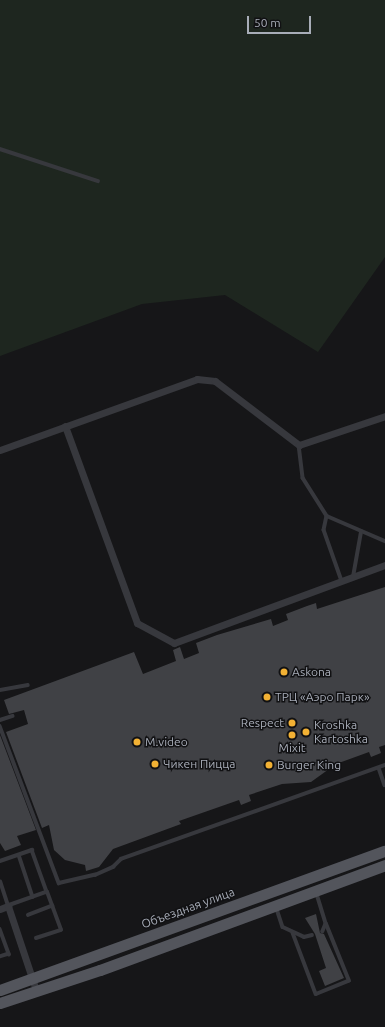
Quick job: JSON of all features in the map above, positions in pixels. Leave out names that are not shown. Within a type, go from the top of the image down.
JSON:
[{"type":"main road","name":"Объездная улица","points":[[0,990],[385,851]]},
{"type":"main road","points":[[0,1003],[100,970],[318,888],[385,865]]},
{"type":"street","points":[[0,450],[197,378],[215,381],[299,444],[385,416]]},
{"type":"street","points":[[65,426],[137,623],[174,643],[385,565]]},
{"type":"street","points":[[0,909],[8,906],[36,990]]},
{"type":"lane","points":[[0,149],[98,181]]},
{"type":"lane","points":[[299,444],[303,478],[328,516],[361,532],[385,541]]},
{"type":"lane","points":[[328,516],[324,530],[342,581]]},
{"type":"lane","points":[[353,577],[361,532]]},
{"type":"lane","points":[[0,690],[28,685]]},
{"type":"lane","points":[[0,720],[12,716]]},
{"type":"lane","points":[[0,726],[59,883],[95,875],[113,867],[121,859],[385,765]]},
{"type":"lane","points":[[379,768],[385,785]]},
{"type":"lane","points":[[0,861],[32,850],[61,930],[36,938]]},
{"type":"lane","points":[[19,855],[33,897]]},
{"type":"lane","points":[[0,882],[8,906],[47,892]]},
{"type":"lane","points":[[292,933],[316,994],[349,981],[316,897],[318,888]]},
{"type":"lane","points":[[275,905],[283,927],[292,933],[304,937],[312,935]]},
{"type":"lane","points":[[28,914],[52,906]]},
{"type":"lane","points":[[323,931],[326,924]]},
{"type":"lane","points":[[0,929],[9,954],[0,957]]},
{"type":"shaded area","points":[[0,0],[385,0],[385,257],[318,352],[225,295],[142,304],[0,356]]},
{"type":"building","points":[[385,587],[385,745],[379,747],[381,753],[371,757],[369,752],[336,764],[311,782],[282,784],[249,795],[251,801],[241,805],[239,800],[179,821],[181,824],[113,849],[99,867],[86,871],[85,865],[65,860],[54,850],[49,825],[42,828],[6,732],[28,724],[24,710],[9,714],[4,700],[134,652],[143,674],[176,661],[173,650],[180,647],[184,659],[199,653],[196,643],[217,635],[271,619],[273,626],[288,620],[286,614],[307,606],[316,603],[317,609]]},
{"type":"building","points":[[0,735],[36,830],[17,836],[21,845],[5,851],[0,843]]},
{"type":"building","points":[[316,914],[320,933],[324,934],[344,978],[325,986],[319,971],[326,968],[315,934],[305,918]]},
{"type":"place","name":"Askona","points":[[284,672]]},
{"type":"place","name":"ТРЦ «Аэро Парк»","points":[[267,697]]},
{"type":"place","name":"Respect","points":[[292,723]]},
{"type":"place","name":"Kroshka Kartoshka","points":[[306,732]]},
{"type":"place","name":"Mixit","points":[[292,735]]},
{"type":"place","name":"M.video","points":[[137,742]]},
{"type":"place","name":"Чикен Пицца","points":[[155,764]]},
{"type":"place","name":"Burger King","points":[[269,765]]}]
